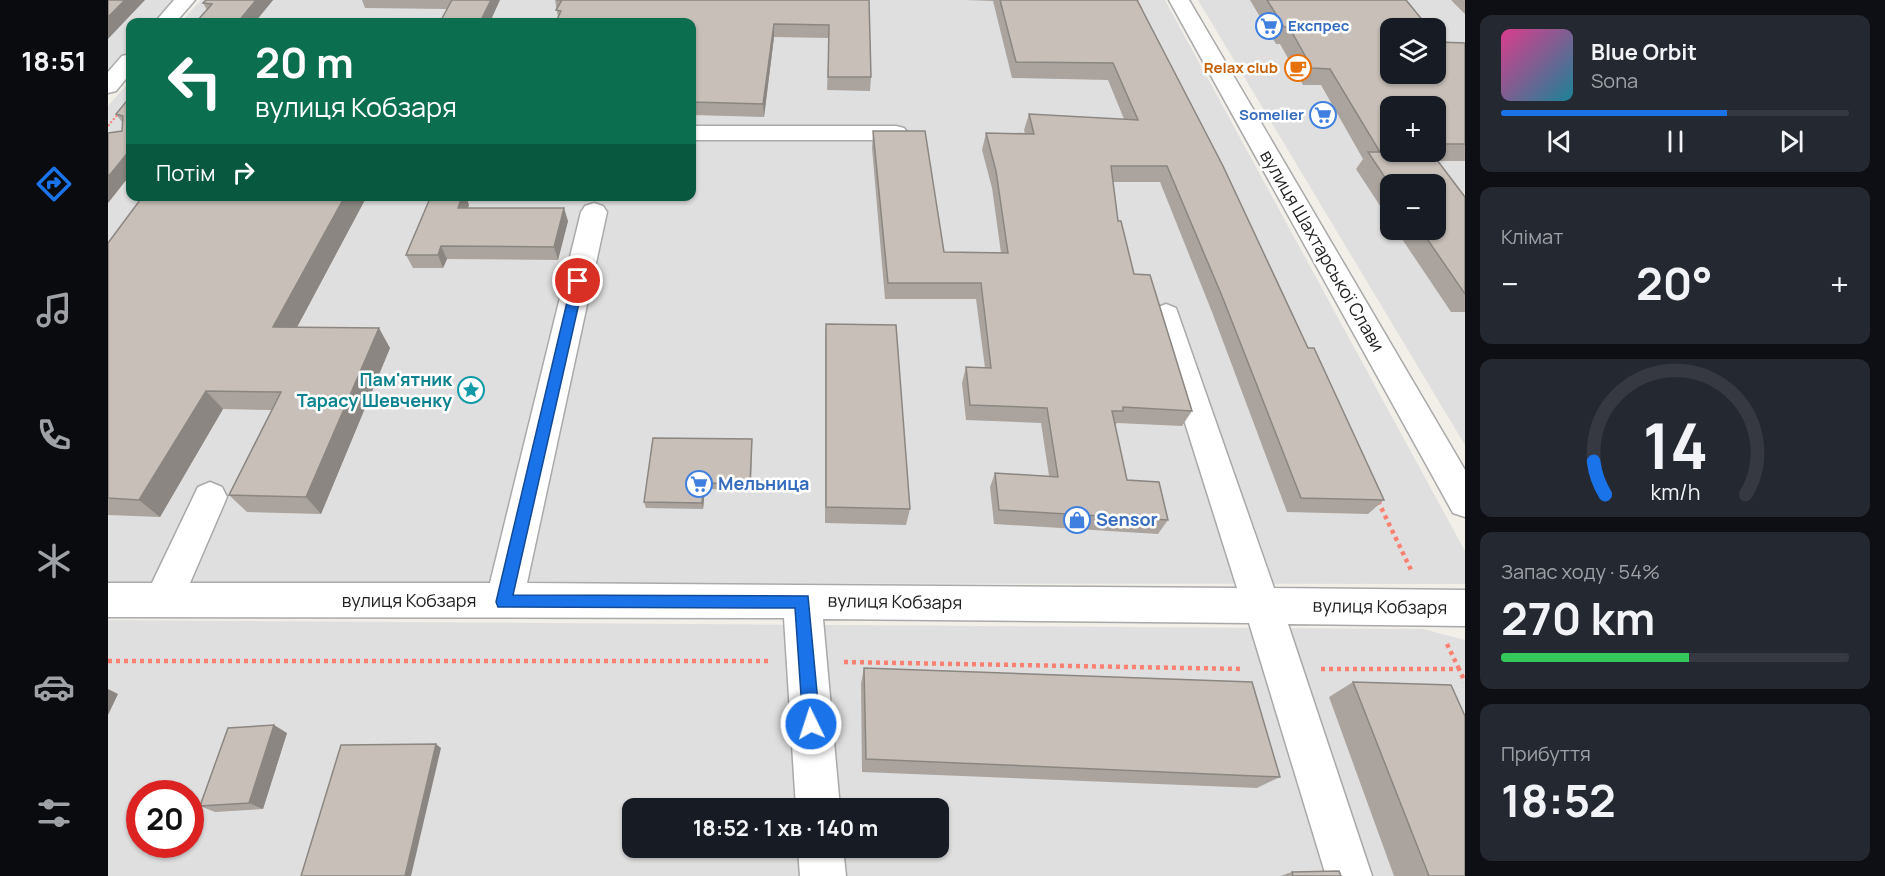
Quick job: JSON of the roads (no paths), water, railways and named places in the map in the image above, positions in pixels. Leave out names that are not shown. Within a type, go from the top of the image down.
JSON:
[{"type":"street","points":[[169,18],[185,0]]},
{"type":"street","name":"вулиця Шахтарської Слави","points":[[1179,0],[1465,502]]},
{"type":"street","points":[[108,86],[126,66]]},
{"type":"street","points":[[696,133],[896,133]]},
{"type":"street","points":[[504,602],[594,212]]},
{"type":"street","points":[[1166,315],[1263,606],[1349,876]]},
{"type":"street","points":[[163,600],[210,497]]},
{"type":"street","name":"вулиця Кобзаря","points":[[108,600],[802,601],[1447,608]]},
{"type":"street","points":[[802,601],[817,798]]},
{"type":"street","points":[[821,858],[822,876]]},
{"type":"place","name":"Експрес","points":[[1269,26]]},
{"type":"place","name":"Relax club","points":[[1298,68]]},
{"type":"place","name":"Somelier","points":[[1323,115]]},
{"type":"place","name":"Пам'ятник Тарасу Шевченку","points":[[471,390]]},
{"type":"place","name":"Мельница","points":[[699,484]]},
{"type":"place","name":"Sensor","points":[[1077,520]]}]
